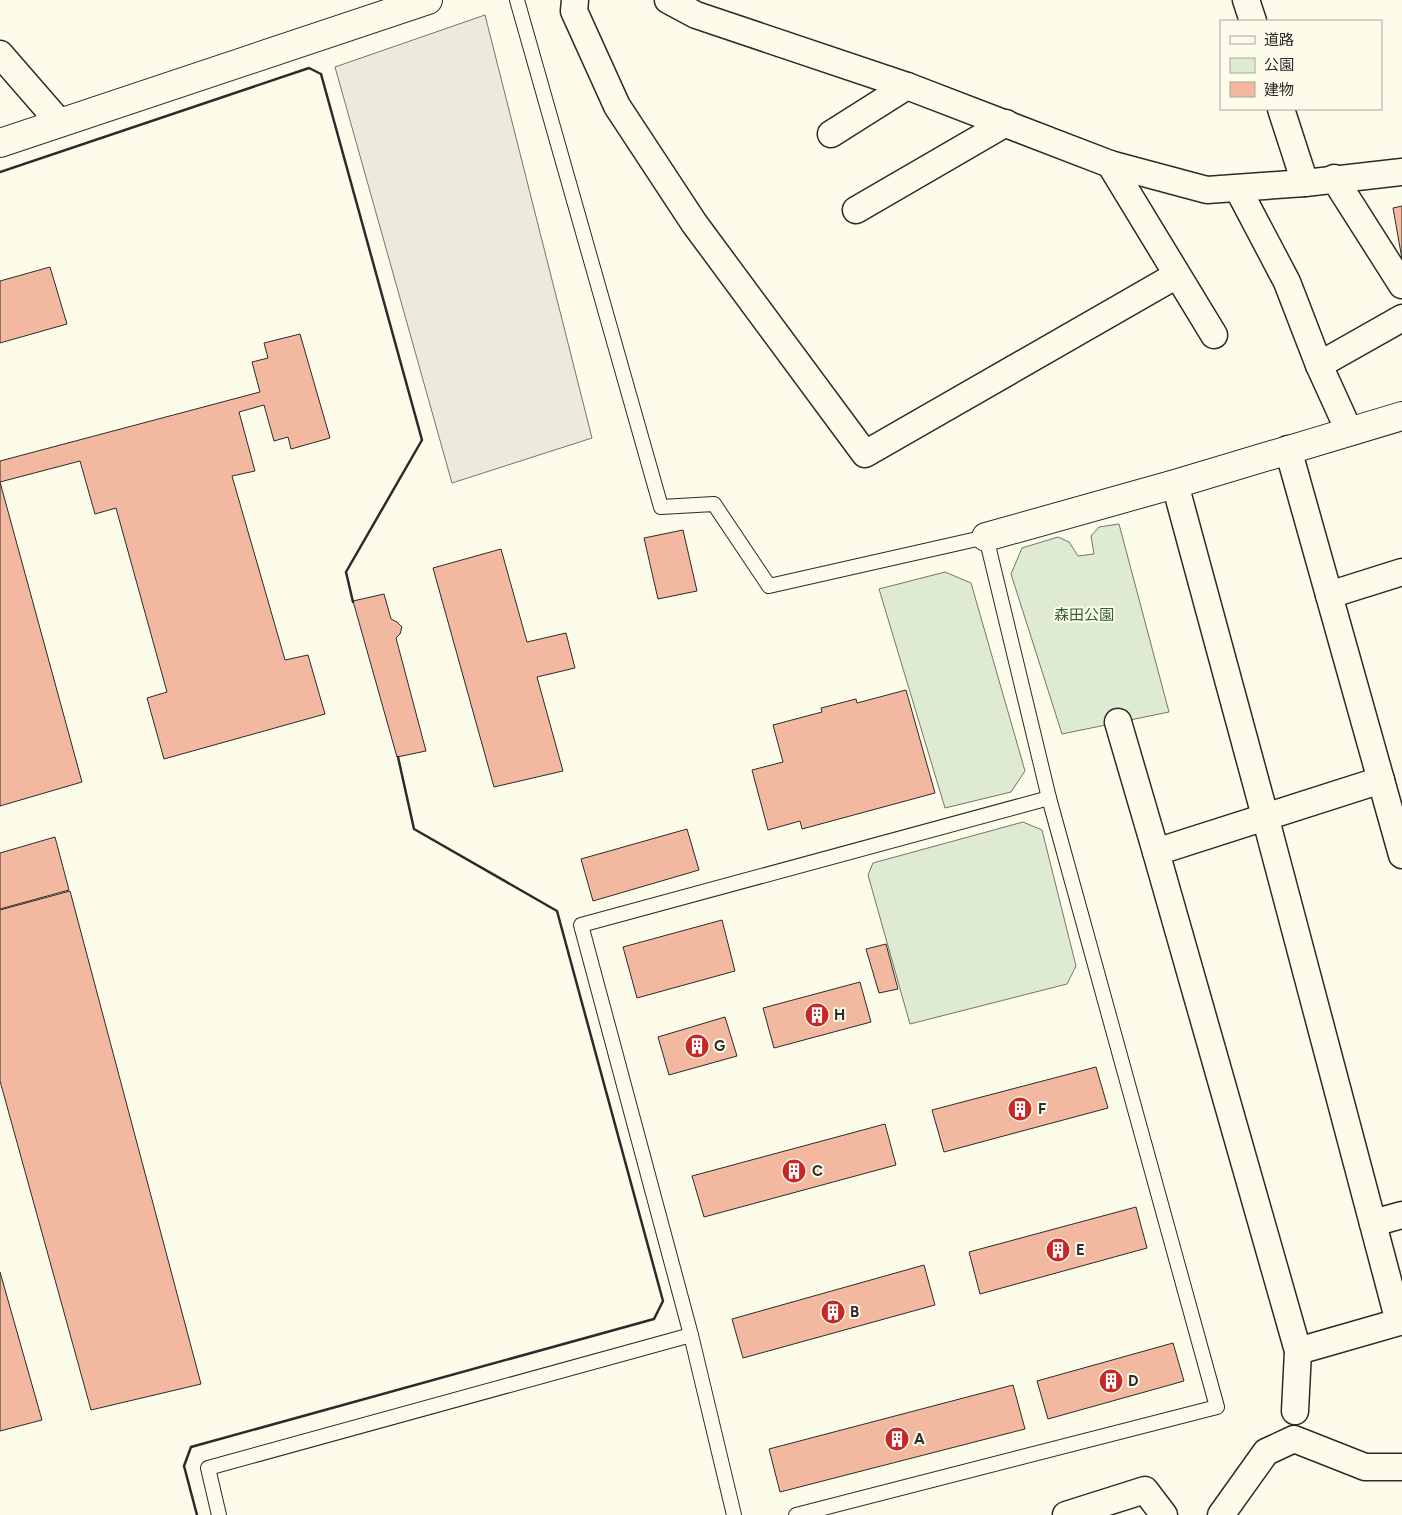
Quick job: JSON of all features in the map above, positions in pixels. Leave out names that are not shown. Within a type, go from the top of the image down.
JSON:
[{"type":"street","points":[[0,143],[428,0]]},
{"type":"street","points":[[575,0],[574,11],[617,106],[694,222],[865,454],[1177,275]]},
{"type":"street","points":[[668,0],[696,16],[908,86],[1110,164],[1207,190],[1305,183],[1334,178],[1402,172]]},
{"type":"street","points":[[1246,0],[1253,20]]},
{"type":"street","points":[[0,54],[60,123]]},
{"type":"street","points":[[831,134],[908,86]]},
{"type":"street","points":[[1281,110],[1305,183]]},
{"type":"street","points":[[856,210],[1006,123]]},
{"type":"street","points":[[1110,164],[1214,335]]},
{"type":"street","points":[[1334,178],[1402,285]]},
{"type":"street","points":[[1238,189],[1287,282],[1349,431]]},
{"type":"street","points":[[1320,365],[1402,318]]},
{"type":"street","points":[[986,537],[1175,484],[1402,416]]},
{"type":"street","points":[[1288,450],[1402,856]]},
{"type":"street","points":[[1175,484],[1399,1322],[1298,1351]]},
{"type":"street","points":[[1329,595],[1402,572]]},
{"type":"street","points":[[1118,722],[1298,1351],[1295,1411]]},
{"type":"street","points":[[1156,852],[1381,780]]},
{"type":"street","points":[[1373,1222],[1402,1215]]},
{"type":"street","points":[[1221,1515],[1266,1452],[1294,1439],[1365,1467],[1402,1467]]},
{"type":"street","points":[[1066,1515],[1145,1490],[1164,1515]]},
{"type":"lane","points":[[517,0],[661,507],[714,504],[769,586],[986,537],[1049,798],[1217,1407],[796,1515]]},
{"type":"lane","points":[[734,1515],[691,1335],[581,925],[1049,798]]},
{"type":"lane","points":[[219,1515],[208,1468],[691,1335]]},
{"type":"green space","name":"森田公園","points":[[1119,524],[1169,712],[1062,734],[1011,574],[1022,548],[1058,537],[1069,542],[1078,556],[1094,554],[1091,536],[1099,527]]},
{"type":"green space","points":[[945,572],[971,583],[1025,771],[1011,792],[945,808],[879,589]]},
{"type":"green space","points":[[1023,822],[1042,830],[1076,966],[1067,984],[910,1024],[868,875],[873,863]]},
{"type":"shaded area","points":[[485,15],[592,438],[452,483],[335,67]]},
{"type":"building","points":[[1402,206],[1402,259],[1393,208]]},
{"type":"building","points":[[50,267],[67,324],[0,343],[0,281]]},
{"type":"building","points":[[300,334],[330,438],[291,449],[288,437],[274,441],[264,405],[239,412],[255,471],[232,476],[285,660],[308,655],[325,714],[164,759],[147,698],[167,692],[116,508],[95,514],[80,461],[0,482],[0,461],[260,392],[252,362],[268,358],[264,343]]},
{"type":"building","points":[[0,482],[82,782],[0,806]]},
{"type":"building","points":[[683,530],[697,591],[658,599],[644,538]]},
{"type":"building","points":[[501,549],[527,642],[566,633],[575,668],[537,677],[563,771],[494,787],[433,568]]},
{"type":"building","points":[[384,594],[391,619],[402,627],[400,634],[396,638],[426,751],[397,757],[353,601]]},
{"type":"building","points":[[906,690],[935,793],[802,829],[800,821],[768,830],[752,770],[783,762],[773,725],[822,712],[821,708],[856,699],[857,703]]},
{"type":"building","points":[[687,829],[699,870],[593,901],[581,859]]},
{"type":"building","points":[[55,837],[69,890],[0,909],[0,853]]},
{"type":"building","points":[[70,891],[201,1384],[91,1410],[0,1081],[0,910]]},
{"type":"building","points":[[722,920],[735,971],[637,998],[623,947]]},
{"type":"building","points":[[886,944],[898,989],[879,993],[866,949]]},
{"type":"building","name":"H","points":[[860,982],[871,1022],[774,1048],[763,1008]]},
{"type":"building","name":"G","points":[[725,1017],[737,1056],[669,1075],[658,1037]]},
{"type":"building","name":"F","points":[[1096,1067],[1108,1108],[944,1152],[932,1110]]},
{"type":"building","name":"C","points":[[885,1124],[896,1165],[704,1217],[692,1176]]},
{"type":"building","name":"E","points":[[1136,1207],[1147,1248],[980,1294],[969,1252]]},
{"type":"building","name":"B","points":[[924,1265],[935,1305],[743,1358],[732,1319]]},
{"type":"building","points":[[0,1272],[42,1420],[0,1431]]},
{"type":"building","name":"D","points":[[1173,1343],[1184,1381],[1048,1419],[1037,1381]]},
{"type":"building","name":"A","points":[[1013,1385],[1025,1429],[780,1492],[769,1449]]},
{"type":"wall","points":[[0,172],[309,68],[321,74],[422,440],[346,572],[353,602]]},
{"type":"wall","points":[[197,1515],[184,1466],[191,1447],[654,1319],[663,1301],[557,911],[414,829],[398,757]]},
{"type":"place","name":"H","points":[[817,1015]]},
{"type":"place","name":"G","points":[[697,1046]]},
{"type":"place","name":"F","points":[[1020,1109]]},
{"type":"place","name":"C","points":[[794,1171]]},
{"type":"place","name":"E","points":[[1058,1250]]},
{"type":"place","name":"B","points":[[833,1312]]},
{"type":"place","name":"D","points":[[1111,1381]]},
{"type":"place","name":"A","points":[[897,1439]]}]
